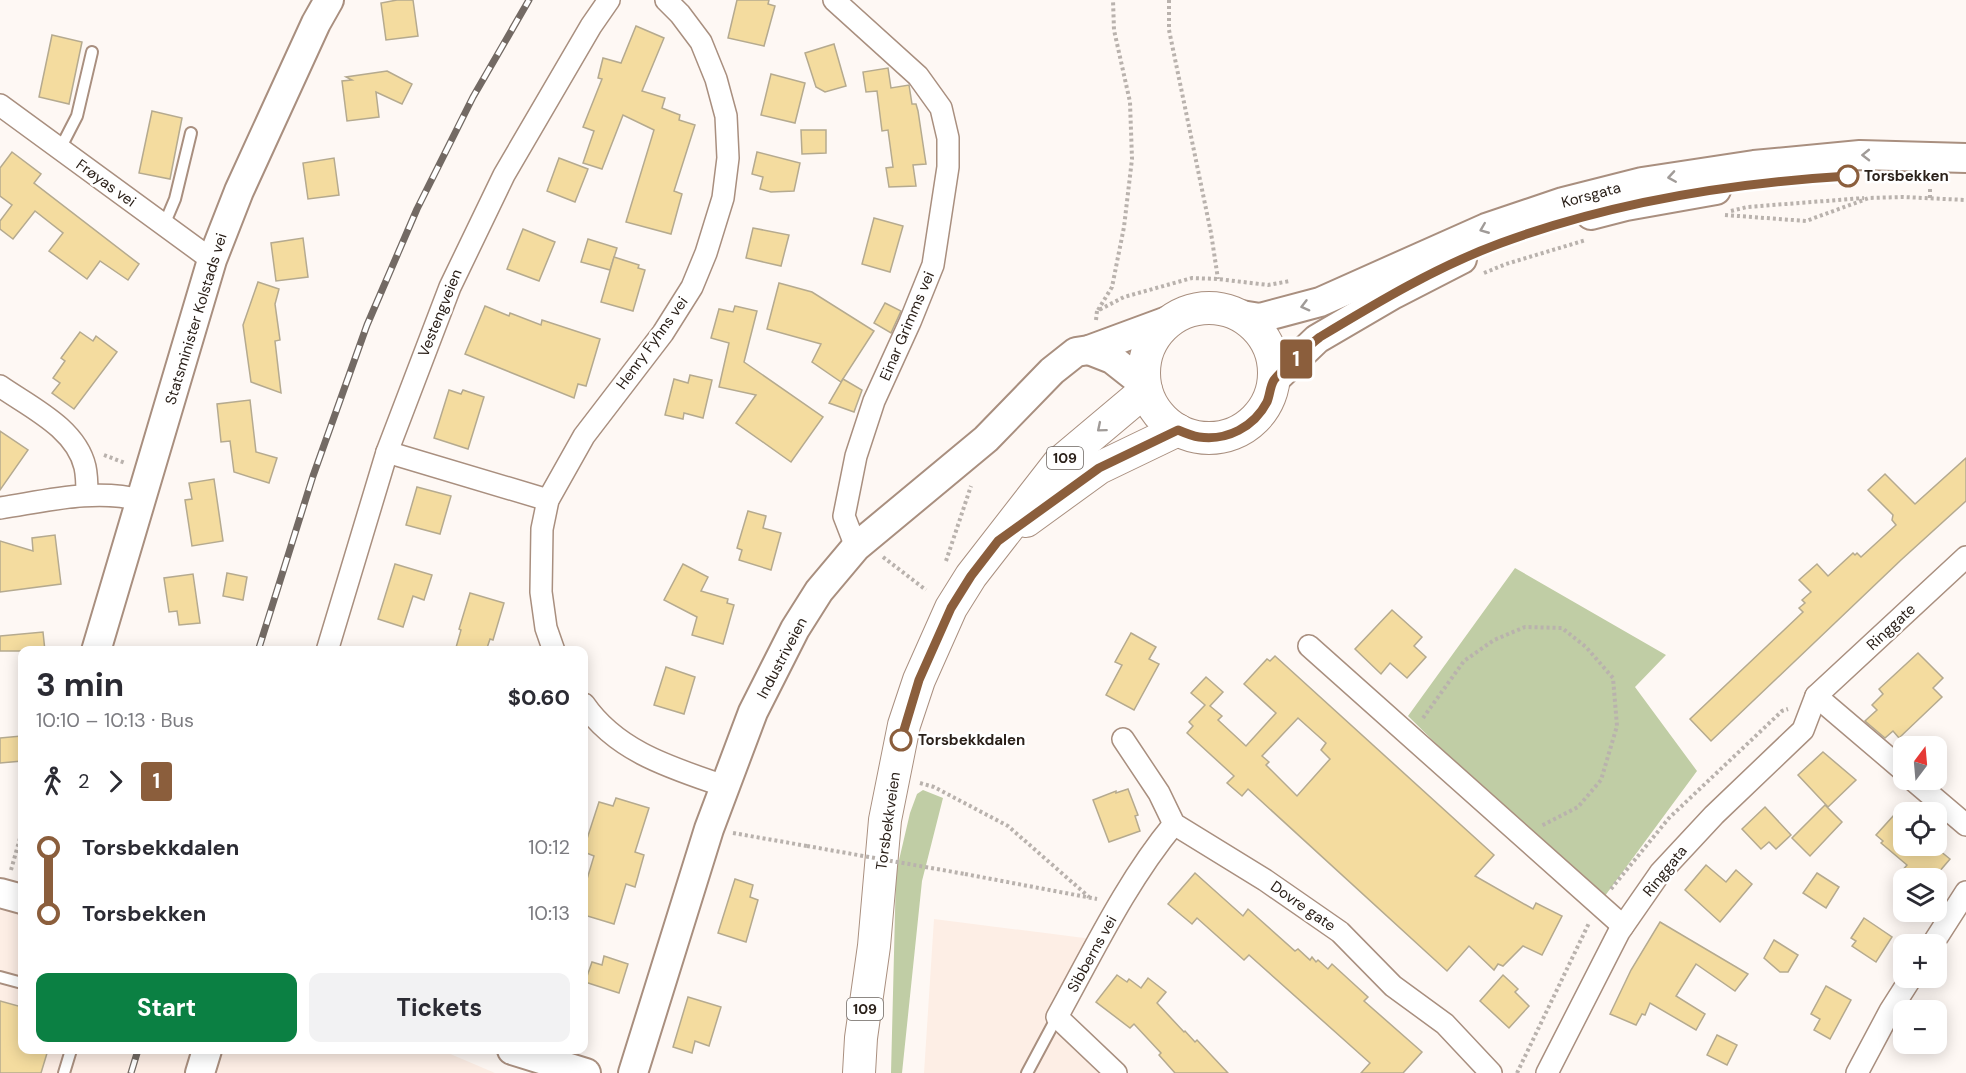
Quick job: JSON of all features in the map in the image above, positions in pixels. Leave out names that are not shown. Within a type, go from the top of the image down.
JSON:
[{"type":"main road","points":[[1214,308],[1235,314],[1252,325],[1265,341],[1273,360],[1273,381],[1268,401],[1256,418],[1239,431],[1219,438],[1198,437],[1178,430],[1164,420],[1153,406],[1145,388],[1144,366],[1149,348],[1159,331],[1173,319],[1193,310],[1214,308]]},
{"type":"main road","name":"Torsbekkveien","points":[[859,1073],[861,1038],[874,946],[885,820],[904,725],[919,680],[951,608],[971,576],[998,541],[1058,464],[1145,388]]},
{"type":"main road","name":"Torsbekkveien","points":[[998,541],[1099,468],[1178,430]]},
{"type":"main road","name":"Torsbekkveien","points":[[874,946],[881,1037],[880,1073]]},
{"type":"street","name":"Statsminister Kolstads vei","points":[[97,646],[212,260],[239,191],[316,23],[329,0]]},
{"type":"street","name":"Vestengveien","points":[[329,646],[387,452],[450,287],[504,175],[591,26],[609,0]]},
{"type":"street","name":"Henry Fyhns vei","points":[[552,646],[546,628],[540,592],[542,529],[548,500],[584,436],[663,333],[692,287],[706,253],[723,198],[728,158],[726,116],[716,79],[701,42],[666,0]]},
{"type":"street","name":"Einar Grimms vei","points":[[834,0],[918,76],[941,108],[948,138],[948,167],[933,265],[874,401],[856,456],[844,516],[859,544]]},
{"type":"street","name":"Frøyas vei","points":[[0,105],[212,260]]},
{"type":"street","name":"Korsgata","points":[[1235,314],[1260,318],[1320,302],[1486,228],[1563,202],[1642,182],[1754,165],[1860,155],[1966,158]]},
{"type":"street","name":"Korsgata","points":[[1273,381],[1317,339],[1394,294],[1449,265],[1490,247],[1561,223],[1626,206],[1759,183],[1889,173],[1966,176]]},
{"type":"street","name":"Industriveien","points":[[633,1073],[724,786],[753,712],[795,629],[819,591],[859,544],[986,439],[1052,372],[1076,352],[1089,350],[1173,319]]},
{"type":"street","points":[[1089,350],[1112,359],[1145,388]]},
{"type":"street","points":[[0,386],[63,430],[77,447],[85,467],[87,495]]},
{"type":"street","points":[[387,452],[548,500]]},
{"type":"street","points":[[0,508],[87,495],[122,495],[141,500]]},
{"type":"street","name":"Ringgate","points":[[1816,696],[1966,557]]},
{"type":"street","points":[[1309,646],[1623,926]]},
{"type":"street","points":[[1816,696],[1893,762]]},
{"type":"street","name":"Ringgata","points":[[1547,1073],[1623,926],[1660,873],[1714,815],[1803,730],[1816,696]]},
{"type":"street","points":[[588,708],[621,742],[660,763],[724,786]]},
{"type":"street","points":[[1123,739],[1159,793],[1174,824]]},
{"type":"street","points":[[1925,790],[1966,825]]},
{"type":"street","name":"Sibberns vei","points":[[1057,1017],[1118,906],[1155,847],[1174,824]]},
{"type":"street","name":"Dovre gate","points":[[1174,824],[1265,880],[1340,932],[1393,986],[1445,1024],[1491,1073]]},
{"type":"street","points":[[1939,934],[1966,892]]},
{"type":"street","points":[[1857,1073],[1905,988]]},
{"type":"street","points":[[1057,1017],[1116,1073]]},
{"type":"street","points":[[200,1073],[206,1054]]},
{"type":"street","points":[[525,1054],[586,1073]]},
{"type":"lane","points":[[60,149],[77,116],[92,52]]},
{"type":"lane","points":[[164,225],[175,199],[191,133]]},
{"type":"lane","points":[[0,977],[18,982]]},
{"type":"lane","points":[[1027,1073],[1057,1017]]},
{"type":"lane","points":[[64,1073],[70,1054]]},
{"type":"path","points":[[1098,310],[1112,287],[1124,227],[1132,159],[1130,102],[1113,30],[1113,0]]},
{"type":"path","points":[[1168,0],[1169,30],[1211,233],[1218,279]]},
{"type":"path","points":[[1930,186],[1930,198]]},
{"type":"path","points":[[1719,214],[1806,221],[1869,198]]},
{"type":"path","points":[[1747,207],[1869,198],[1966,200]]},
{"type":"path","points":[[1475,277],[1506,264],[1593,238]]},
{"type":"path","points":[[944,567],[973,481]]},
{"type":"path","points":[[859,544],[926,590]]},
{"type":"path","points":[[1417,725],[1464,661],[1494,640],[1525,627],[1562,628],[1586,647],[1613,678],[1617,726],[1601,780],[1578,807],[1522,836]]},
{"type":"path","points":[[919,783],[934,787],[1008,826],[1089,897]]},
{"type":"path","points":[[709,828],[1089,897],[1118,906]]},
{"type":"path","points":[[14,896],[18,864]]},
{"type":"shaded area","points":[[0,893],[18,898],[18,1054],[450,1054],[495,1073],[0,1073]]},
{"type":"shaded area","points":[[934,919],[1100,940],[1057,1017],[1116,1073],[924,1073]]},
{"type":"green space","points":[[1515,568],[1666,655],[1635,687],[1697,771],[1599,904],[1408,716]]},
{"type":"green space","points":[[923,790],[943,798],[922,881],[902,1073],[891,1073],[896,873],[910,813],[917,794]]},
{"type":"building","points":[[413,0],[418,36],[386,40],[381,3]]},
{"type":"building","points":[[737,0],[769,0],[768,4],[775,6],[764,46],[728,38]]},
{"type":"building","points":[[636,26],[664,38],[642,91],[665,98],[662,108],[680,115],[679,120],[695,125],[674,191],[682,194],[671,234],[626,222],[654,130],[623,115],[602,169],[583,163],[594,131],[583,127],[602,79],[598,78],[603,58],[621,63]]},
{"type":"building","points":[[52,35],[82,42],[69,104],[39,97]]},
{"type":"building","points":[[834,44],[846,86],[825,92],[816,87],[805,53]]},
{"type":"building","points":[[888,68],[891,88],[909,85],[912,104],[916,104],[918,111],[926,164],[913,165],[916,186],[889,187],[886,168],[893,167],[888,130],[882,131],[877,91],[866,92],[863,72]]},
{"type":"building","points":[[387,71],[412,84],[402,104],[376,92],[379,117],[347,121],[342,81],[352,80],[346,77]]},
{"type":"building","points":[[771,74],[805,83],[795,123],[761,115]]},
{"type":"building","points":[[152,111],[182,118],[170,179],[139,173]]},
{"type":"building","points":[[801,130],[826,130],[826,153],[802,154]]},
{"type":"building","points":[[12,152],[41,174],[34,183],[139,264],[128,280],[100,261],[87,279],[49,251],[63,233],[35,211],[13,239],[0,229],[0,221],[12,205],[0,196],[0,168]]},
{"type":"building","points":[[757,152],[800,163],[794,191],[771,192],[760,189],[763,177],[752,174]]},
{"type":"building","points":[[334,158],[339,195],[308,199],[303,163]]},
{"type":"building","points":[[559,158],[588,169],[575,202],[547,191]]},
{"type":"building","points":[[874,218],[903,226],[890,272],[862,264]]},
{"type":"building","points":[[753,228],[789,235],[781,266],[746,258]]},
{"type":"building","points":[[523,229],[555,242],[539,281],[507,269]]},
{"type":"building","points":[[303,238],[308,277],[276,281],[271,243]]},
{"type":"building","points":[[588,239],[617,248],[610,270],[581,262]]},
{"type":"building","points":[[614,257],[639,265],[638,268],[645,270],[633,311],[601,302]]},
{"type":"building","points":[[258,282],[279,289],[275,304],[280,340],[275,341],[281,393],[251,382],[243,325]]},
{"type":"building","points":[[779,283],[812,292],[874,331],[841,382],[812,362],[821,344],[767,329]]},
{"type":"building","points":[[885,303],[901,311],[891,333],[874,323]]},
{"type":"building","points":[[485,306],[509,316],[510,313],[541,325],[542,320],[600,339],[586,386],[578,384],[574,398],[465,354]]},
{"type":"building","points":[[735,306],[757,311],[744,362],[823,417],[791,462],[736,423],[756,395],[719,387],[729,343],[711,338],[719,309],[733,312]]},
{"type":"building","points":[[80,332],[93,341],[96,336],[117,352],[74,409],[52,393],[60,383],[53,378],[65,361],[61,358]]},
{"type":"building","points":[[690,375],[712,380],[703,418],[684,413],[683,419],[665,415],[674,379],[688,383]]},
{"type":"building","points":[[843,379],[862,390],[854,412],[829,403]]},
{"type":"building","points":[[449,390],[461,394],[463,390],[484,397],[468,449],[434,438]]},
{"type":"building","points":[[250,400],[256,452],[277,458],[269,483],[234,472],[230,441],[221,442],[217,404]]},
{"type":"building","points":[[0,431],[28,450],[0,490]]},
{"type":"building","points":[[1966,458],[1966,501],[1711,741],[1690,719],[1803,612],[1799,608],[1805,603],[1802,600],[1811,592],[1799,580],[1817,564],[1828,576],[1853,553],[1861,557],[1896,525],[1892,520],[1893,515],[1868,490],[1885,474],[1915,504]]},
{"type":"building","points":[[214,479],[223,541],[192,546],[185,500],[192,499],[189,483]]},
{"type":"building","points":[[417,487],[451,496],[440,534],[406,525]]},
{"type":"building","points":[[748,511],[766,516],[763,528],[781,533],[771,570],[739,560],[742,550],[737,548]]},
{"type":"building","points":[[55,535],[61,584],[0,592],[0,541],[33,551],[32,538]]},
{"type":"building","points":[[395,564],[432,575],[424,600],[413,596],[403,627],[378,619]]},
{"type":"building","points":[[683,564],[708,577],[701,591],[728,599],[727,603],[734,605],[723,644],[692,635],[697,617],[664,600]]},
{"type":"building","points":[[227,573],[247,577],[243,600],[223,596]]},
{"type":"building","points":[[193,574],[200,623],[179,625],[177,611],[169,612],[164,578]]},
{"type":"building","points":[[470,593],[504,603],[493,640],[490,639],[488,646],[456,646],[461,630],[459,629]]},
{"type":"building","points":[[1392,610],[1422,637],[1414,646],[1426,657],[1407,678],[1390,663],[1381,674],[1355,649]]},
{"type":"building","points":[[43,632],[44,646],[18,646],[18,651],[0,651],[0,636]]},
{"type":"building","points":[[1131,633],[1156,647],[1149,659],[1159,664],[1134,710],[1106,695],[1122,665],[1115,662]]},
{"type":"building","points":[[1918,653],[1943,678],[1933,688],[1942,697],[1901,736],[1897,736],[1893,731],[1885,738],[1865,721],[1877,710],[1872,705],[1883,694],[1879,689]]},
{"type":"building","points":[[1275,656],[1494,855],[1475,876],[1533,909],[1536,903],[1562,916],[1542,955],[1523,946],[1503,966],[1498,964],[1494,970],[1469,946],[1447,971],[1248,789],[1242,796],[1227,783],[1234,776],[1187,733],[1193,726],[1189,722],[1205,705],[1191,693],[1206,677],[1223,692],[1210,706],[1222,716],[1218,720],[1246,746],[1276,713],[1244,684],[1267,659],[1270,661]],"holes":[[[1298,718],[1326,743],[1321,750],[1330,759],[1297,796],[1266,765],[1269,762],[1262,756]]]},
{"type":"building","points":[[666,667],[695,677],[684,714],[654,705]]},
{"type":"building","points":[[18,736],[18,761],[0,763],[0,738]]},
{"type":"building","points":[[1823,752],[1856,780],[1828,807],[1798,775]]},
{"type":"building","points":[[1128,789],[1138,815],[1135,816],[1140,831],[1109,842],[1093,800]]},
{"type":"building","points":[[616,798],[649,808],[635,852],[644,855],[635,887],[626,884],[614,924],[588,916],[588,876],[594,856],[588,854],[588,836],[599,802],[613,806]]},
{"type":"building","points":[[1825,805],[1842,822],[1810,856],[1792,838]]},
{"type":"building","points":[[1765,807],[1791,835],[1776,849],[1769,842],[1761,849],[1742,829]]},
{"type":"building","points":[[1893,816],[1893,853],[1881,843],[1883,841],[1876,835]]},
{"type":"building","points":[[1896,856],[1946,856],[1950,859],[1942,868],[1904,868],[1907,865]]},
{"type":"building","points":[[1706,865],[1726,882],[1736,870],[1752,884],[1720,922],[1685,890]]},
{"type":"building","points":[[1195,873],[1243,916],[1248,909],[1295,951],[1298,949],[1310,960],[1312,957],[1316,962],[1318,960],[1328,969],[1332,964],[1368,997],[1364,1001],[1422,1052],[1403,1073],[1361,1073],[1370,1063],[1249,955],[1244,960],[1197,918],[1192,924],[1168,904]]},
{"type":"building","points":[[1817,873],[1839,887],[1826,908],[1803,893]]},
{"type":"building","points":[[735,879],[753,885],[750,897],[758,900],[746,942],[718,933]]},
{"type":"building","points":[[1864,918],[1892,937],[1876,962],[1852,946],[1856,941],[1851,938]]},
{"type":"building","points":[[1660,922],[1748,974],[1735,991],[1696,964],[1676,996],[1705,1014],[1696,1030],[1650,1003],[1645,1015],[1642,1014],[1636,1025],[1610,1014],[1631,970]]},
{"type":"building","points":[[1774,940],[1798,955],[1788,972],[1780,972],[1764,958]]},
{"type":"building","points":[[604,956],[628,964],[619,993],[588,983],[592,962],[602,965]]},
{"type":"building","points":[[1117,975],[1127,982],[1129,979],[1141,988],[1148,978],[1166,992],[1157,1003],[1228,1073],[1175,1073],[1159,1055],[1161,1053],[1134,1024],[1130,1028],[1096,1002]]},
{"type":"building","points":[[1503,975],[1518,989],[1515,992],[1529,1006],[1509,1028],[1480,1001]]},
{"type":"building","points":[[1826,986],[1851,1000],[1830,1039],[1814,1030],[1820,1019],[1811,1014]]},
{"type":"building","points":[[688,997],[721,1007],[709,1046],[695,1041],[692,1053],[673,1047]]},
{"type":"building","points":[[0,1001],[18,1006],[18,1054],[47,1054],[41,1073],[0,1073]]},
{"type":"building","points":[[1717,1035],[1737,1045],[1727,1065],[1707,1055]]},
{"type":"railway","points":[[260,646],[313,476],[367,325],[417,209],[473,97],[529,0]]},
{"type":"railway","points":[[131,1073],[137,1054]]},
{"type":"bus line","name":"1","points":[[901,740],[919,680],[936,640],[951,608],[971,576],[998,541],[1099,468],[1178,430],[1198,437],[1219,438],[1239,431],[1256,418],[1268,401],[1273,381],[1317,339],[1449,265],[1501,243],[1561,223],[1626,206],[1759,183],[1848,176]]},
{"type":"place","name":"Torsbekken","points":[[1848,176]]},
{"type":"place","name":"Torsbekkdalen","points":[[901,740]]}]
